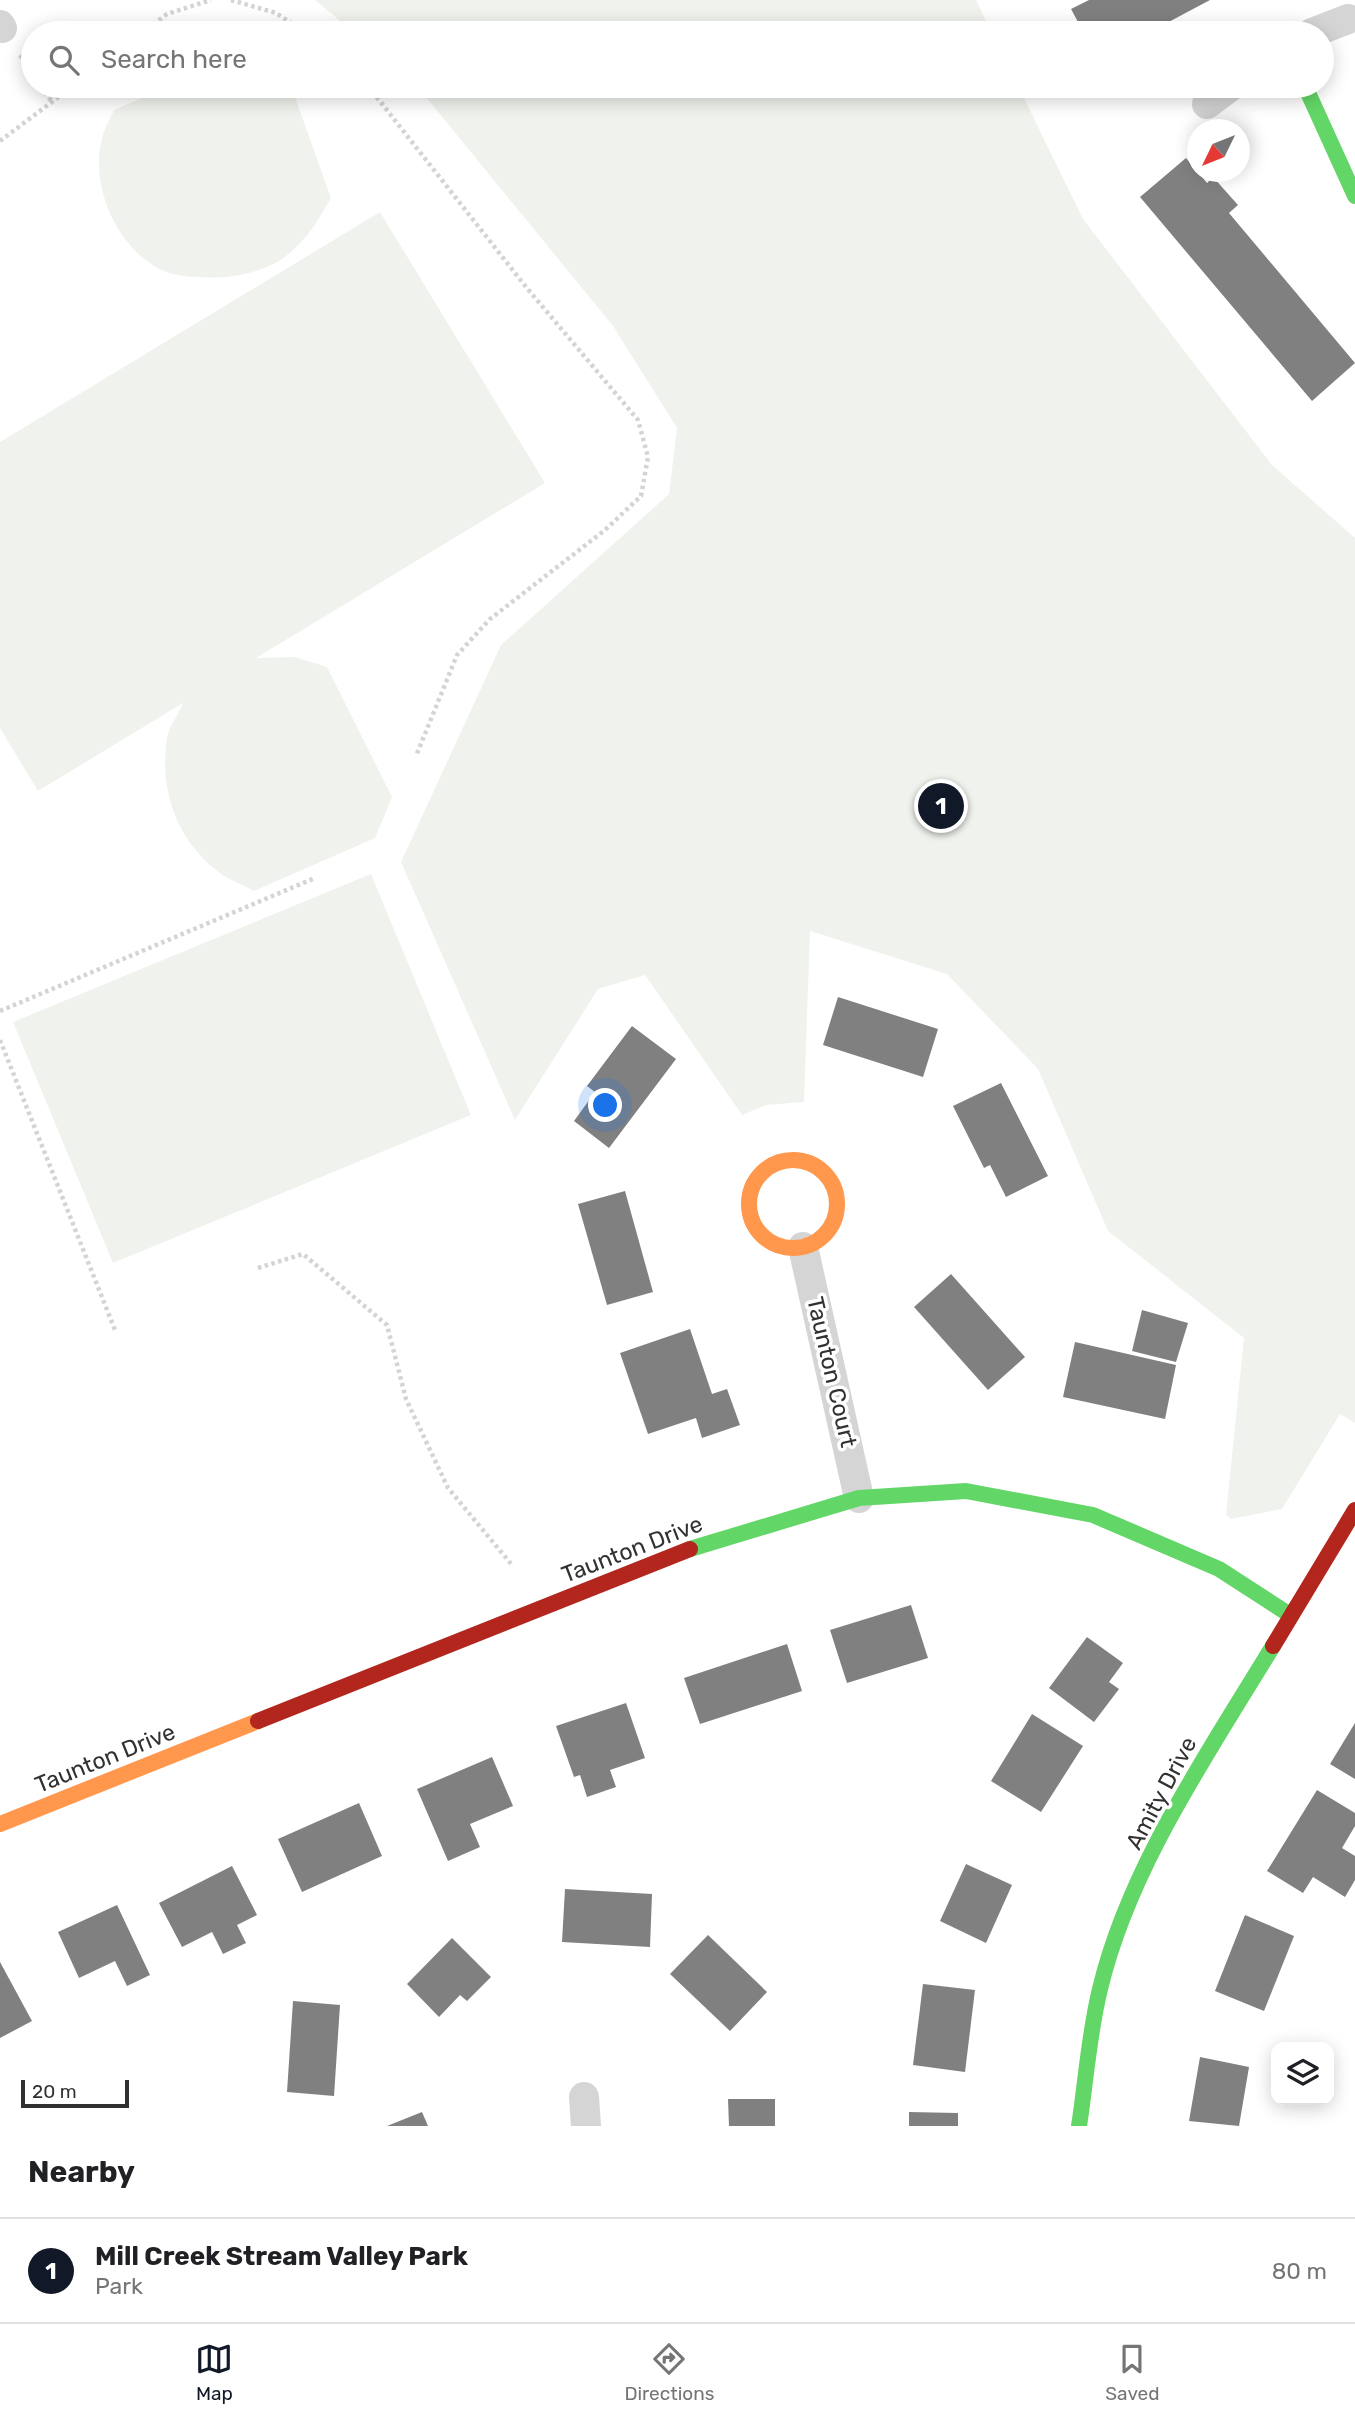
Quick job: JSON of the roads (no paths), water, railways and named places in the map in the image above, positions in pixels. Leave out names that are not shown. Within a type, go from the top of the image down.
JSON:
[{"type":"street","points":[[1334,24],[1348,19]]},
{"type":"street","points":[[1208,104],[1216,98]]},
{"type":"street","points":[[1310,98],[1355,196]]},
{"type":"street","points":[[796,1159],[819,1168],[835,1187],[836,1213],[825,1235],[803,1247],[782,1247],[763,1237],[751,1219],[748,1198],[756,1179],[771,1164],[796,1159]]},
{"type":"street","name":"Taunton Court","points":[[803,1247],[859,1498]]},
{"type":"street","name":"Taunton Drive","points":[[0,1824],[713,1540],[859,1498],[966,1491],[1093,1516],[1219,1569],[1290,1615]]},
{"type":"street","name":"Amity Drive","points":[[1079,2126],[1100,1988],[1132,1895],[1189,1784],[1355,1510]]},
{"type":"street","points":[[584,2097],[586,2126]]},
{"type":"place","name":"Mill Creek Stream Valley Park","points":[[941,806]]}]
